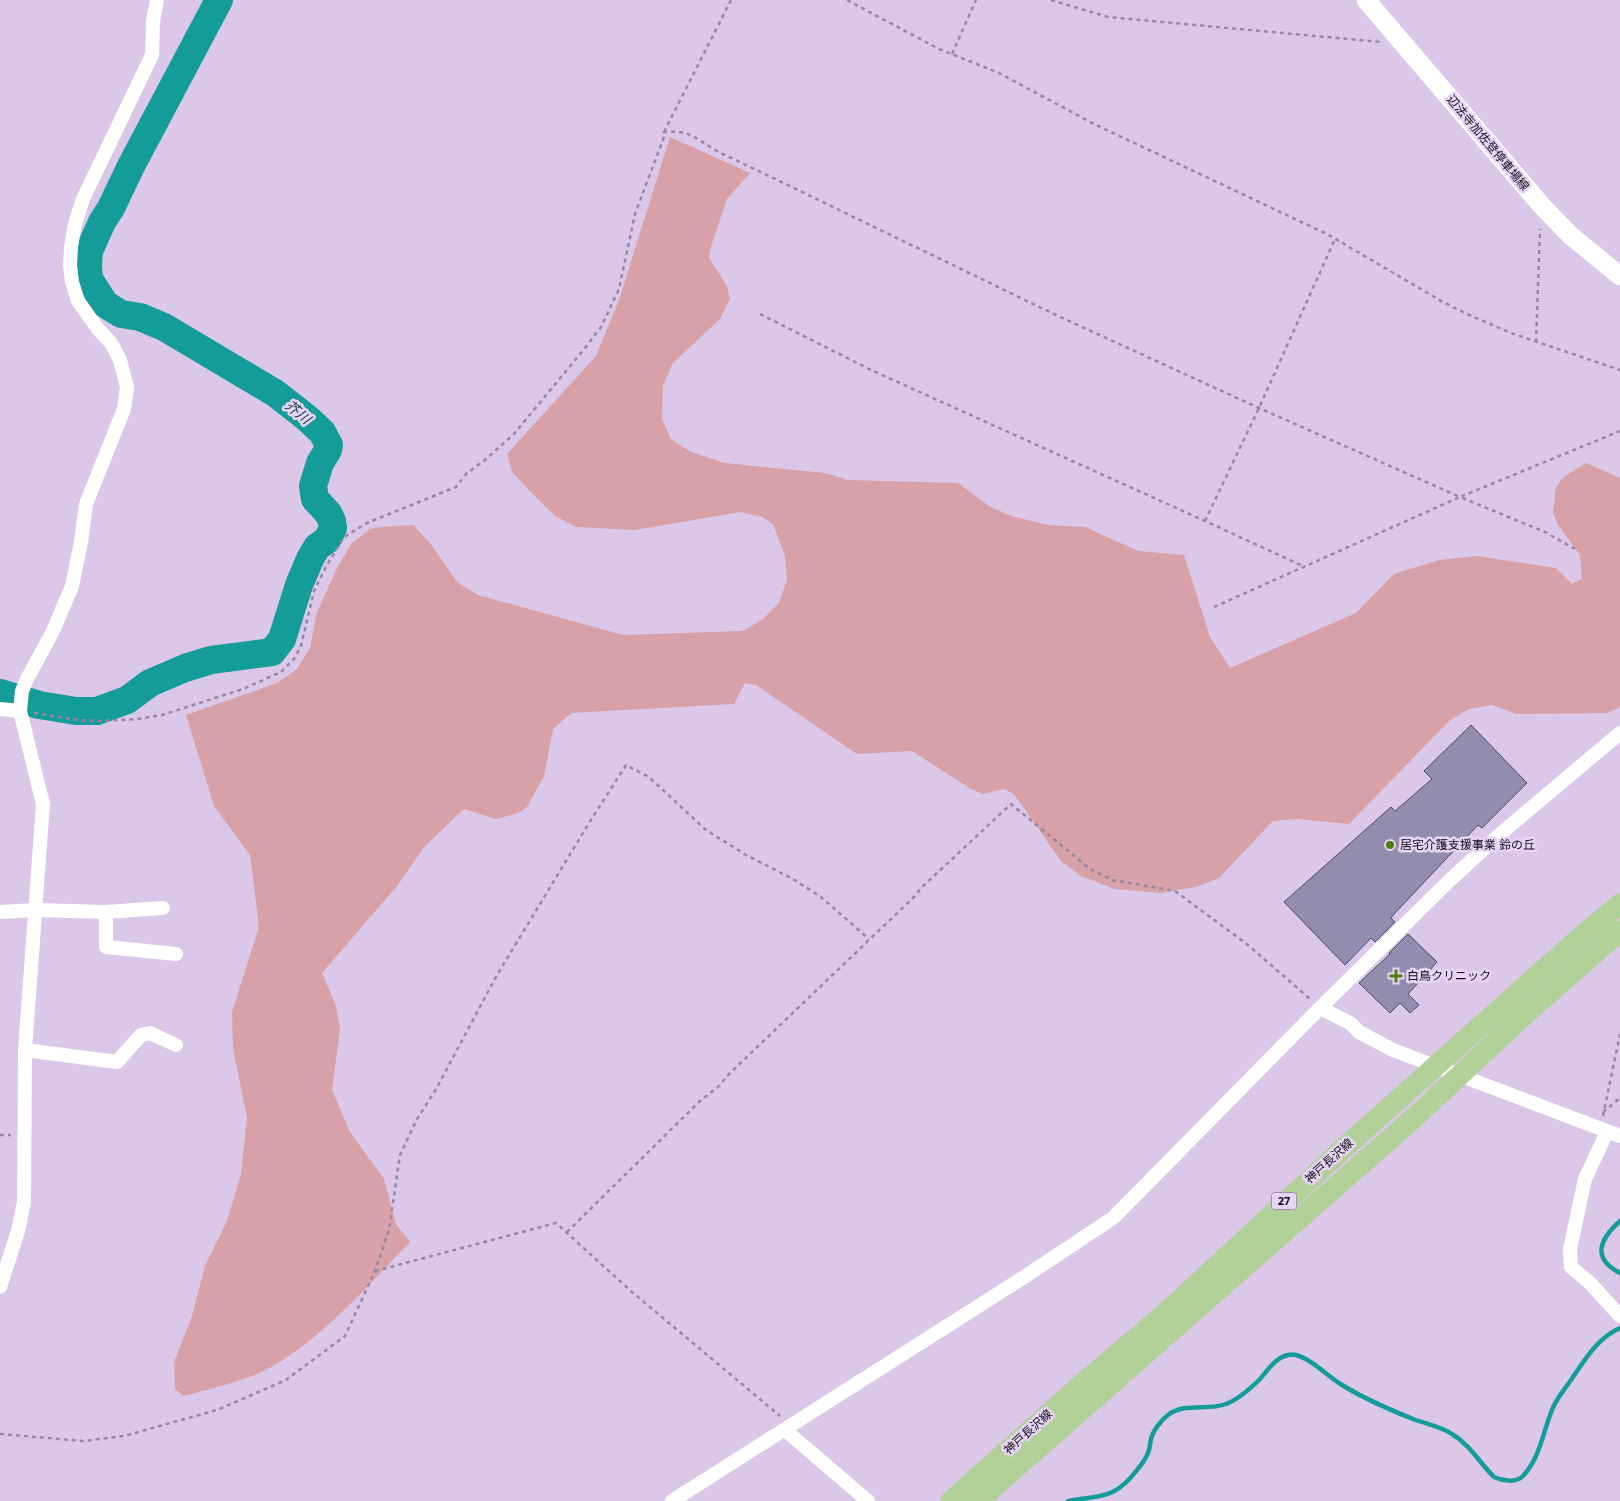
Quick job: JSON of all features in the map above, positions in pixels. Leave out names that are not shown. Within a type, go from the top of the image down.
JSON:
[{"type":"main road","name":"辺法寺加佐登停車場線","points":[[1366,0],[1542,206],[1570,235],[1620,276]]},
{"type":"main road","name":"神戸長沢線","points":[[951,1501],[1215,1269],[1286,1200],[1577,940],[1620,904]]},
{"type":"main road","name":"神戸長沢線","points":[[978,1501],[1460,1076],[1528,1011],[1620,931]]},
{"type":"street","points":[[0,1287],[18,1231],[24,1202],[25,1050],[43,804],[21,703],[72,586],[86,504],[124,409],[127,387],[120,360],[111,343],[78,301],[70,265],[70,247],[83,199],[152,56],[153,21],[157,0]]},
{"type":"street","points":[[0,709],[21,703]]},
{"type":"street","points":[[672,1501],[1018,1281],[1113,1218],[1320,1008],[1498,834],[1620,733]]},
{"type":"street","points":[[0,912],[34,910],[106,912],[162,908]]},
{"type":"street","points":[[106,912],[106,947],[176,954]]},
{"type":"street","points":[[1320,1008],[1350,1023],[1359,1032],[1385,1046],[1435,1067],[1613,1134],[1584,1180],[1570,1249],[1571,1267],[1590,1283],[1620,1316]]},
{"type":"street","points":[[25,1050],[117,1062],[141,1035],[150,1033],[176,1046]]},
{"type":"street","points":[[788,1428],[868,1501]]},
{"type":"path","points":[[21,703],[78,720],[138,719],[162,716],[204,703],[243,689],[281,672],[298,653],[314,591],[344,537],[367,523],[456,487],[466,474],[514,434],[596,334],[619,289],[635,214],[664,137],[664,132],[731,0]]},
{"type":"path","points":[[847,0],[939,49],[999,73],[1094,124],[1294,217],[1443,302],[1500,329],[1620,370]]},
{"type":"path","points":[[952,54],[976,0]]},
{"type":"path","points":[[1051,0],[1108,17],[1404,44]]},
{"type":"path","points":[[664,132],[679,130],[687,132],[712,148],[1056,316],[1460,497],[1545,532],[1575,550]]},
{"type":"path","points":[[1536,342],[1540,225]]},
{"type":"path","points":[[1205,521],[1259,408],[1335,239]]},
{"type":"path","points":[[760,314],[871,370],[1305,567]]},
{"type":"path","points":[[1214,607],[1460,497],[1620,431]]},
{"type":"path","points":[[0,1434],[83,1442],[124,1436],[217,1410],[286,1380],[345,1336],[375,1271],[389,1230],[400,1155],[417,1119],[435,1091],[497,976],[626,765],[649,777],[706,830],[746,855],[794,879],[821,897],[869,939]]},
{"type":"path","points":[[567,1232],[915,896],[920,888],[1011,804],[1090,868],[1112,880],[1175,891],[1248,945],[1320,1008]]},
{"type":"path","points":[[1620,1034],[1602,1113],[1620,1098]]},
{"type":"path","points":[[375,1271],[556,1223],[788,1428]]},
{"type":"shaded area","points":[[670,137],[750,173],[727,199],[711,246],[709,258],[727,286],[730,299],[720,319],[673,363],[663,385],[662,419],[671,439],[691,452],[725,463],[825,473],[848,480],[958,483],[989,506],[1011,516],[1048,525],[1085,527],[1138,551],[1184,555],[1210,637],[1230,668],[1356,613],[1394,574],[1439,560],[1477,556],[1556,568],[1572,584],[1582,579],[1580,555],[1558,525],[1553,513],[1556,488],[1562,478],[1586,463],[1620,478],[1620,707],[1608,713],[1516,714],[1492,705],[1469,709],[1449,721],[1349,824],[1297,819],[1273,821],[1219,878],[1196,887],[1161,893],[1115,889],[1081,876],[1061,861],[1014,794],[1004,789],[983,794],[971,789],[912,751],[857,754],[756,685],[745,683],[734,704],[571,713],[553,729],[544,776],[527,807],[518,813],[496,819],[464,809],[425,846],[397,886],[322,973],[336,1006],[340,1029],[332,1090],[350,1132],[384,1179],[396,1224],[410,1242],[346,1308],[294,1353],[254,1375],[184,1396],[175,1389],[174,1362],[192,1316],[205,1266],[227,1221],[241,1174],[247,1117],[233,1049],[232,1012],[258,930],[250,855],[214,806],[186,715],[277,683],[297,669],[310,648],[317,612],[338,566],[352,543],[370,529],[413,525],[430,543],[458,583],[478,595],[623,635],[742,631],[762,620],[779,603],[787,580],[785,556],[773,524],[762,517],[741,512],[635,530],[576,527],[555,516],[528,489],[512,472],[507,454],[596,356],[619,300]]},
{"type":"building","name":"居宅介護支援事業 鈴の丘","points":[[1471,725],[1527,783],[1482,828],[1478,825],[1395,913],[1391,918],[1395,922],[1375,942],[1371,938],[1345,965],[1284,902],[1391,807],[1395,811],[1432,779],[1424,771]]},
{"type":"building","name":"白鳥クリニック","points":[[1408,934],[1437,962],[1408,994],[1419,1005],[1410,1013],[1400,1003],[1390,1013],[1359,983]]},
{"type":"waterway","name":"芥川","points":[[0,693],[39,705],[76,711],[97,711],[127,700],[150,683],[185,668],[211,660],[272,652],[282,639],[299,585],[310,559],[317,547],[327,540],[333,528],[328,513],[315,499],[313,486],[320,463],[329,445],[322,432],[275,393],[164,327],[140,317],[121,314],[105,304],[89,279],[89,251],[102,222],[219,0]]},
{"type":"waterway","points":[[1620,1221],[1607,1235],[1602,1248],[1602,1255],[1605,1261],[1620,1273]]},
{"type":"waterway","points":[[1068,1501],[1107,1494],[1122,1486],[1144,1461],[1154,1433],[1168,1415],[1182,1409],[1212,1407],[1231,1402],[1240,1397],[1279,1359],[1288,1355],[1300,1356],[1339,1383],[1366,1398],[1418,1421],[1447,1431],[1469,1448],[1494,1477],[1505,1480],[1517,1480],[1529,1469],[1552,1410],[1560,1395],[1598,1344],[1620,1328]]},
{"type":"place","name":"居宅介護支援事業 鈴の丘","points":[[1390,845]]},
{"type":"place","name":"白鳥クリニック","points":[[1396,976]]}]
